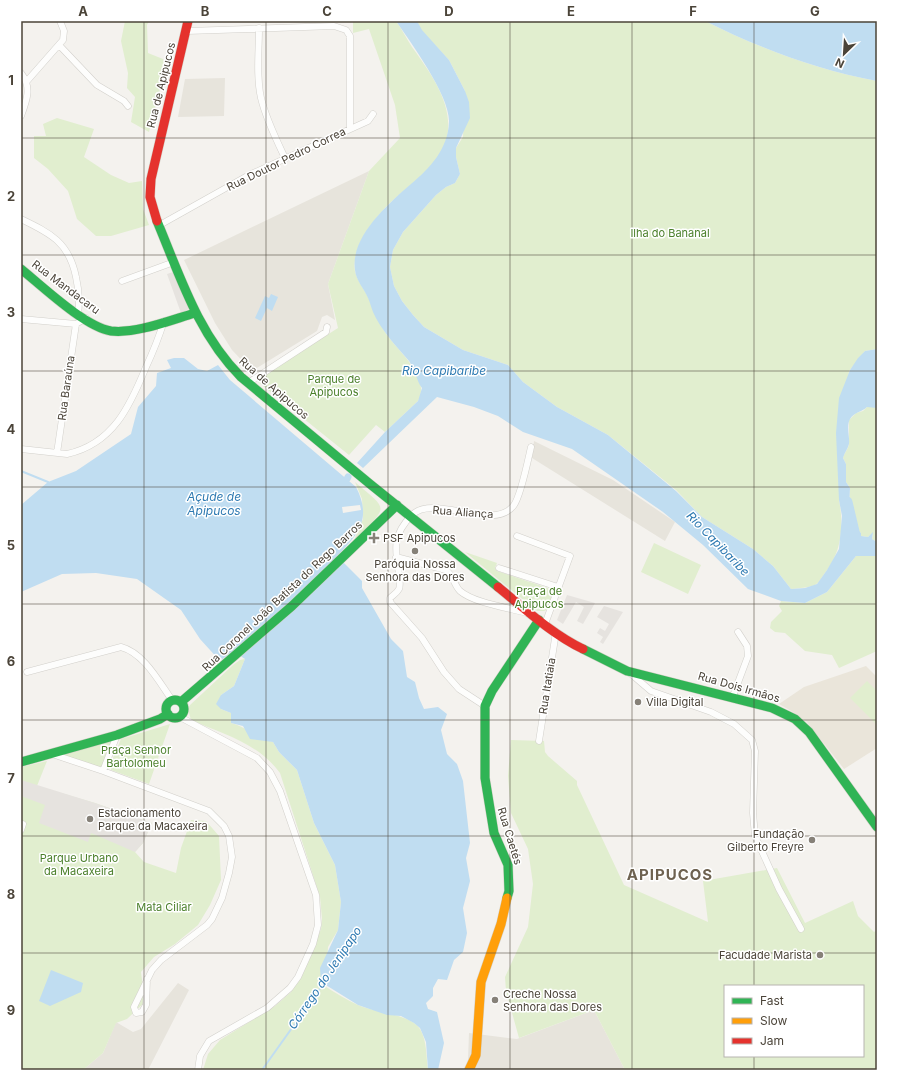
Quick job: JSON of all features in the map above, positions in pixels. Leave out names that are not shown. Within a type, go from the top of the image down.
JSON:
[{"type":"main road","name":"Rua de Apipucos","points":[[188,21],[151,179],[150,197],[158,226],[195,312],[226,362],[248,383],[530,614],[548,626]]},
{"type":"main road","name":"Rua Mandacaru","points":[[21,269],[82,316],[96,325],[111,331],[164,321],[195,312]]},
{"type":"main road","name":"Rua Coronel João Batista do Rego Barros","points":[[177,701],[225,667],[345,557],[397,505]]},
{"type":"main road","name":"Rua Caetés","points":[[469,1070],[476,1055],[481,982],[485,966],[501,924],[509,890],[508,865],[494,833],[488,804],[485,778],[485,706],[492,691],[548,626]]},
{"type":"main road","name":"Rua Dois Irmãos","points":[[548,626],[590,653],[628,671],[733,696],[772,708],[802,725],[822,749],[877,827]]},
{"type":"main road","points":[[177,701],[183,708],[180,717],[175,719],[168,714],[168,706],[177,701]]},
{"type":"main road","points":[[21,762],[117,735],[160,719],[168,714]]},
{"type":"street","points":[[27,81],[59,45],[64,36],[60,21]]},
{"type":"street","points":[[186,31],[334,26],[346,30],[350,36],[350,128]]},
{"type":"street","points":[[259,28],[259,76],[261,97],[266,114],[285,158]]},
{"type":"street","points":[[59,45],[97,85],[124,101],[128,106]]},
{"type":"street","points":[[21,73],[27,81],[29,88],[26,103],[21,116]]},
{"type":"street","name":"Rua Doutor Pedro Correa","points":[[158,226],[249,175],[368,121],[373,114]]},
{"type":"street","points":[[21,219],[45,230],[55,238],[72,258],[82,316],[76,324],[21,319]]},
{"type":"street","points":[[122,281],[174,262]]},
{"type":"street","points":[[21,449],[67,454],[81,450],[105,435],[117,424],[127,410],[159,337],[164,321]]},
{"type":"street","name":"Rua Baraúna","points":[[57,453],[76,324]]},
{"type":"street","points":[[248,383],[326,332],[327,327]]},
{"type":"street","name":"Rua Aliança","points":[[411,516],[416,512],[433,508],[494,516],[508,511],[514,506],[531,447]]},
{"type":"street","points":[[411,516],[396,537],[396,557],[400,583],[399,589],[390,598],[390,602],[418,633],[444,672],[459,689],[485,706]]},
{"type":"street","points":[[517,536],[570,556],[558,587],[548,626]]},
{"type":"street","points":[[396,557],[446,570],[463,593],[487,602],[530,614]]},
{"type":"street","points":[[499,568],[558,587]]},
{"type":"street","name":"Rua Itatiaia","points":[[539,741],[548,626]]},
{"type":"street","points":[[733,696],[748,656],[747,646],[738,632]]},
{"type":"street","points":[[27,672],[121,647],[130,649],[145,663],[177,701]]},
{"type":"street","points":[[628,671],[651,691],[711,712],[734,724],[752,740],[755,751],[753,813],[755,836],[779,889],[800,930]]},
{"type":"street","points":[[180,717],[257,758],[270,772],[280,791],[316,895],[318,912],[318,925],[313,944],[294,983],[267,1008],[209,1041],[200,1056],[198,1070]]},
{"type":"street","points":[[103,771],[117,735]]},
{"type":"street","points":[[52,754],[103,771],[209,811],[224,826],[232,844],[232,858],[229,873],[222,898],[212,919],[207,926],[161,960],[152,970],[147,979],[134,1007],[136,1012],[142,1012],[146,1007],[147,979]]},
{"type":"shaded area","points":[[225,78],[224,116],[178,117],[185,79]]},
{"type":"shaded area","points":[[369,171],[328,284],[335,320],[327,315],[322,317],[317,331],[252,371],[232,350],[215,323],[184,260]]},
{"type":"shaded area","points":[[176,271],[189,309],[181,313],[167,274]]},
{"type":"shaded area","points":[[534,441],[613,480],[675,522],[665,541],[532,458]]},
{"type":"shaded area","points":[[567,595],[595,603],[583,624],[577,621],[584,607],[576,602],[563,624],[557,620]]},
{"type":"shaded area","points":[[604,606],[623,612],[603,644],[600,642],[603,637],[597,633],[600,628],[605,631],[609,624],[597,617]]},
{"type":"shaded area","points":[[866,666],[877,677],[877,748],[844,769],[807,722],[779,704],[804,687]]},
{"type":"shaded area","name":"Estacionamento Parque da Macaxeira","points":[[21,780],[95,803],[152,823],[143,843],[135,852],[91,833],[88,842],[39,823],[45,805],[21,796]]},
{"type":"shaded area","points":[[178,983],[189,990],[148,1070],[83,1070],[103,1053],[116,1022],[133,1032],[141,1029]]},
{"type":"shaded area","points":[[594,1010],[625,1070],[463,1070],[468,1060],[469,1033],[517,1039]]},
{"type":"green space","points":[[125,21],[149,21],[147,25],[148,53],[163,59],[166,65],[149,132],[131,122],[135,97],[127,88],[128,73],[121,41]]},
{"type":"green space","name":"Parque de Apipucos","points":[[353,21],[396,21],[430,73],[444,100],[448,130],[445,144],[437,159],[431,167],[392,201],[378,216],[366,232],[356,254],[354,266],[358,280],[387,335],[412,366],[417,375],[421,392],[418,401],[385,432],[376,425],[349,455],[258,382],[259,378],[338,328],[328,284],[369,171],[400,138],[395,105],[369,29],[353,33]]},
{"type":"green space","name":"Ilha do Bananal","points":[[417,21],[705,21],[767,49],[789,57],[832,71],[877,81],[877,349],[865,351],[849,371],[839,500],[841,510],[840,538],[831,565],[815,585],[791,589],[773,566],[753,549],[702,517],[676,490],[608,435],[557,407],[523,382],[508,365],[463,350],[424,327],[402,301],[394,286],[390,267],[393,250],[403,232],[436,195],[446,187],[455,183],[460,174],[456,157],[456,148],[463,137],[465,91],[449,60],[421,30]]},
{"type":"green space","points":[[57,118],[94,129],[84,157],[111,175],[129,183],[142,181],[143,209],[149,225],[111,236],[96,236],[77,219],[68,191],[48,169],[34,158],[34,136],[46,136],[43,124]]},
{"type":"green space","points":[[871,406],[877,408],[877,542],[872,539],[873,533],[868,537],[861,536],[861,533],[855,529],[849,520],[852,513],[849,506],[850,488],[846,482],[846,464],[843,458],[849,445],[849,420],[856,413]]},
{"type":"green space","points":[[355,482],[374,498],[379,504],[380,508],[375,519],[358,537],[355,538],[363,519],[362,499]]},
{"type":"green space","points":[[654,543],[701,565],[688,594],[641,572]]},
{"type":"green space","name":"Praça de Apipucos","points":[[465,552],[497,563],[495,568],[497,571],[548,588],[552,594],[549,609],[537,611]]},
{"type":"green space","points":[[856,556],[877,556],[877,651],[839,668],[832,655],[805,651],[785,633],[775,632],[770,628],[771,622],[782,611],[779,606],[781,601],[805,603],[827,592]]},
{"type":"green space","points":[[245,659],[234,686],[221,695],[221,709],[231,713],[231,723],[273,742],[279,752],[297,770],[314,823],[335,865],[341,902],[338,930],[328,947],[326,987],[358,1005],[409,1020],[415,1024],[420,1029],[424,1038],[428,1070],[203,1070],[208,1054],[220,1040],[275,1006],[291,992],[304,970],[321,929],[322,919],[320,897],[280,773],[261,754],[251,747],[239,740],[191,720],[188,709],[190,705],[233,665],[240,660]]},
{"type":"green space","points":[[867,681],[877,691],[877,725],[850,698]]},
{"type":"green space","name":"Praça Senhor Bartolomeu","points":[[170,724],[149,784],[111,770],[110,765],[121,739]]},
{"type":"green space","name":"Praça Senhor Bartolomeu","points":[[114,736],[102,769],[56,753]]},
{"type":"green space","points":[[511,740],[544,741],[545,752],[548,756],[577,781],[577,785],[624,885],[708,922],[703,881],[777,868],[805,923],[853,901],[858,916],[874,932],[877,930],[877,1070],[625,1070],[594,1010],[519,1038],[506,991],[505,977],[528,927],[533,884],[528,849],[511,813],[508,776]]},
{"type":"green space","points":[[47,761],[37,786],[95,803],[152,823],[143,843],[135,852],[144,862],[176,873],[181,848],[191,820],[206,821],[219,836],[221,880],[210,905],[198,925],[175,944],[154,957],[141,972],[145,1002],[127,1019],[116,1023],[103,1053],[83,1070],[21,1070],[21,767]]},
{"type":"water","name":"Rio Capibaribe","points":[[396,21],[417,21],[422,30],[449,60],[469,102],[470,118],[456,148],[456,157],[460,174],[455,183],[446,187],[436,195],[403,232],[393,250],[390,267],[394,286],[402,301],[413,315],[424,327],[463,350],[508,365],[523,382],[557,407],[608,435],[676,491],[702,517],[753,549],[773,566],[791,589],[805,588],[817,584],[839,549],[842,516],[839,500],[836,433],[839,398],[850,370],[858,358],[865,351],[877,349],[877,408],[867,407],[850,419],[848,425],[849,444],[843,458],[846,464],[846,482],[850,488],[849,508],[854,514],[851,514],[849,520],[853,522],[852,525],[861,533],[861,536],[868,537],[873,532],[872,539],[877,542],[877,556],[856,556],[827,592],[805,603],[781,601],[748,589],[703,545],[663,512],[572,449],[523,432],[498,416],[474,407],[437,397],[363,468],[357,463],[385,432],[418,401],[422,388],[409,361],[389,338],[376,319],[366,294],[357,278],[355,258],[358,245],[372,222],[392,201],[425,171],[437,157],[445,141],[449,122],[448,111],[437,84]]},
{"type":"water","points":[[705,21],[877,22],[877,81],[832,71],[789,57],[725,31]]},
{"type":"water","points":[[271,294],[278,297],[272,311],[267,308],[261,321],[255,318],[265,296],[269,298]]},
{"type":"water","name":"Açude de Apipucos","points":[[184,358],[198,369],[207,371],[218,365],[230,380],[356,487],[361,498],[363,508],[361,525],[352,540],[337,556],[362,581],[362,588],[391,639],[403,651],[407,677],[415,682],[419,698],[424,709],[438,707],[447,714],[441,730],[447,754],[457,764],[463,781],[470,843],[466,858],[470,881],[463,908],[467,933],[463,952],[454,960],[447,980],[438,979],[433,988],[433,996],[426,1003],[428,1009],[437,1012],[444,1043],[438,1070],[428,1070],[426,1042],[420,1028],[414,1023],[401,1016],[387,1015],[358,1005],[321,982],[320,968],[338,930],[341,902],[335,865],[314,823],[297,770],[279,752],[273,742],[250,739],[243,726],[231,723],[231,713],[221,709],[216,704],[221,695],[234,686],[245,659],[233,651],[220,661],[200,639],[181,610],[137,579],[96,573],[62,574],[21,592],[21,505],[48,482],[76,471],[131,434],[138,407],[156,386],[157,373],[171,368],[167,360]]},
{"type":"water","points":[[51,970],[83,983],[81,992],[50,1006],[39,1001]]},
{"type":"pier","points":[[360,505],[361,510],[343,513],[342,507]]},
{"type":"waterway","points":[[21,471],[48,482]]},
{"type":"waterway","name":"Rio Capibaribe","points":[[847,502],[856,540]]},
{"type":"waterway","name":"Córrego do Jenipapo","points":[[262,1070],[324,983]]},
{"type":"traffic: fast","points":[[157,221],[182,283],[202,323],[213,342],[241,377],[370,484],[498,587]]},
{"type":"traffic: fast","points":[[21,269],[77,314],[89,322],[111,331],[142,328],[195,313]]},
{"type":"traffic: fast","points":[[181,702],[292,606],[397,505]]},
{"type":"traffic: fast","points":[[507,898],[509,891],[508,865],[494,833],[485,778],[485,706],[492,691],[539,620]]},
{"type":"traffic: fast","points":[[583,649],[627,671],[772,708],[795,719],[809,732],[877,827]]},
{"type":"traffic: fast","points":[[175,700],[181,703],[184,709],[181,715],[175,718],[169,715],[166,709],[169,703],[175,700]]},
{"type":"traffic: fast","points":[[21,762],[117,735],[160,719],[168,714]]},
{"type":"traffic: slow","points":[[469,1070],[476,1055],[481,982],[501,924],[507,898]]},
{"type":"traffic: jam","points":[[157,221],[150,197],[151,179],[188,21]]},
{"type":"traffic: jam","points":[[498,587],[550,629],[583,649]]},
{"type":"place","name":"PSF Apipucos","points":[[374,538]]},
{"type":"place","name":"Paróquia Nossa Senhora das Dores","points":[[415,551]]},
{"type":"place","name":"Villa Digital","points":[[638,702]]},
{"type":"place","name":"Estacionamento Parque da Macaxeira","points":[[90,819]]},
{"type":"place","name":"Fundação Gilberto Freyre","points":[[812,840]]},
{"type":"place","name":"Facudade Marista","points":[[820,955]]},
{"type":"place","name":"Creche Nossa Senhora das Dores","points":[[495,1000]]},
{"type":"district","name":"APIPUCOS","points":[[670,875]]},
{"type":"park label","name":"Parque Urbano da Macaxeira","points":[[79,864]]},
{"type":"park label","name":"Mata Ciliar","points":[[164,907]]}]
